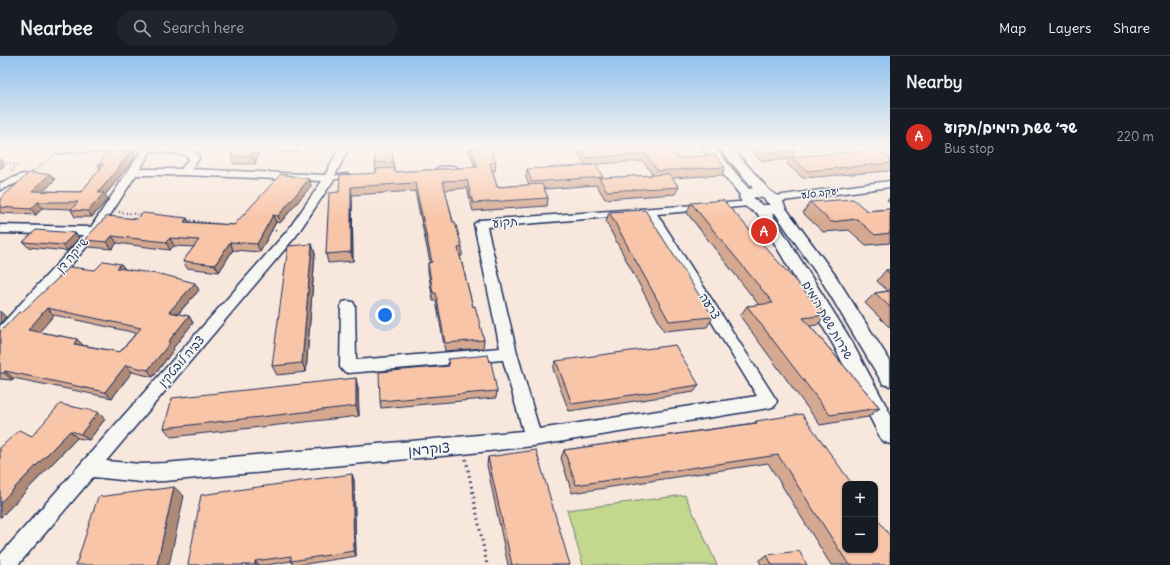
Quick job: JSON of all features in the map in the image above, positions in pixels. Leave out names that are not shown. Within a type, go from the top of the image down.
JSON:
[{"type":"street","points":[[133,172],[184,172],[330,178]]},
{"type":"street","name":"שייקה דן","points":[[0,336],[94,231],[133,172]]},
{"type":"street","name":"צביה לובטקין","points":[[5,565],[292,233],[333,172]]},
{"type":"street","name":"שדרות ששת הימים","points":[[733,172],[763,201],[842,342],[890,434]]},
{"type":"street","name":"שדרות ששת הימים","points":[[742,172],[763,201],[829,279],[890,378]]},
{"type":"street","points":[[0,186],[23,177]]},
{"type":"street","name":"יעקב סלע","points":[[763,201],[890,184]]},
{"type":"street","name":"תקוע","points":[[533,438],[509,353],[480,224],[763,201]]},
{"type":"street","name":"צרעה","points":[[650,211],[769,402]]},
{"type":"street","points":[[0,229],[94,231]]},
{"type":"street","points":[[348,306],[348,367],[509,353]]},
{"type":"street","name":"צוקרמן","points":[[88,468],[141,473],[165,472],[463,446],[533,438],[769,402]]},
{"type":"lane","points":[[330,178],[354,176]]},
{"type":"path","points":[[23,177],[31,172]]},
{"type":"path","points":[[108,211],[147,215]]},
{"type":"path","points":[[185,220],[223,225]]},
{"type":"path","points":[[261,229],[292,233]]},
{"type":"path","points":[[463,446],[486,565]]},
{"type":"green space","points":[[685,495],[717,565],[583,565],[567,510]]},
{"type":"building","points":[[98,172],[115,172],[98,193],[104,193],[88,211],[71,210],[78,202],[38,202],[31,209],[0,207],[0,199],[29,173],[50,174],[32,191],[81,192]]},
{"type":"building","points":[[376,172],[493,172],[497,187],[542,184],[548,198],[473,203],[467,180],[443,181],[453,222],[455,222],[462,247],[458,248],[473,307],[475,306],[484,340],[445,343],[436,293],[433,293],[428,263],[432,262],[415,183],[351,187],[351,252],[326,254],[329,193],[339,192],[340,175],[376,173]]},
{"type":"building","points":[[528,172],[600,172],[603,177],[532,182]]},
{"type":"building","points":[[281,174],[309,179],[278,216],[273,215],[257,244],[230,242],[215,265],[183,261],[199,240],[170,238],[166,242],[112,236],[107,242],[84,240],[107,216],[137,219],[143,213],[187,218],[184,222],[234,225]]},
{"type":"building","points":[[669,174],[679,187],[607,191],[599,178]]},
{"type":"building","points":[[853,199],[867,211],[890,209],[890,233],[875,235],[857,219],[831,222],[810,202]]},
{"type":"building","points":[[723,200],[826,315],[803,318],[880,408],[830,415],[747,306],[773,303],[691,203]]},
{"type":"building","points":[[645,210],[713,317],[669,321],[609,212]]},
{"type":"building","points":[[36,230],[75,233],[63,245],[23,242]]},
{"type":"building","points":[[312,244],[302,363],[272,366],[288,246]]},
{"type":"building","points":[[104,261],[121,264],[117,268],[164,275],[195,283],[169,312],[189,316],[148,370],[126,365],[105,392],[5,371],[4,373],[0,373],[0,332],[19,312],[22,312],[70,267],[95,270]],"holes":[[[47,308],[141,328],[120,352],[74,344],[77,339],[28,330]]]},
{"type":"building","points":[[890,291],[890,307],[875,293]]},
{"type":"building","points":[[675,345],[699,385],[572,404],[556,361]]},
{"type":"building","points":[[488,355],[491,362],[497,391],[380,401],[379,372],[449,366],[448,359]]},
{"type":"building","points":[[356,378],[356,406],[164,428],[172,398]]},
{"type":"building","points":[[60,404],[98,412],[81,434],[70,431],[0,503],[0,448],[19,430],[32,436]]},
{"type":"building","points":[[802,414],[850,481],[842,481],[842,553],[878,553],[878,520],[890,536],[890,565],[849,565],[778,455],[576,485],[564,450],[757,423],[756,421]]},
{"type":"building","points":[[536,450],[570,565],[512,565],[488,457]]},
{"type":"building","points":[[352,474],[354,551],[291,561],[291,556],[255,561],[255,565],[188,565],[201,495]]},
{"type":"building","points":[[174,487],[157,565],[76,565],[98,497]]},
{"type":"building","points":[[799,551],[807,565],[772,565],[767,555]]},
{"type":"place","name":"שד׳ ששת הימים/תקוע","points":[[764,231]]}]
